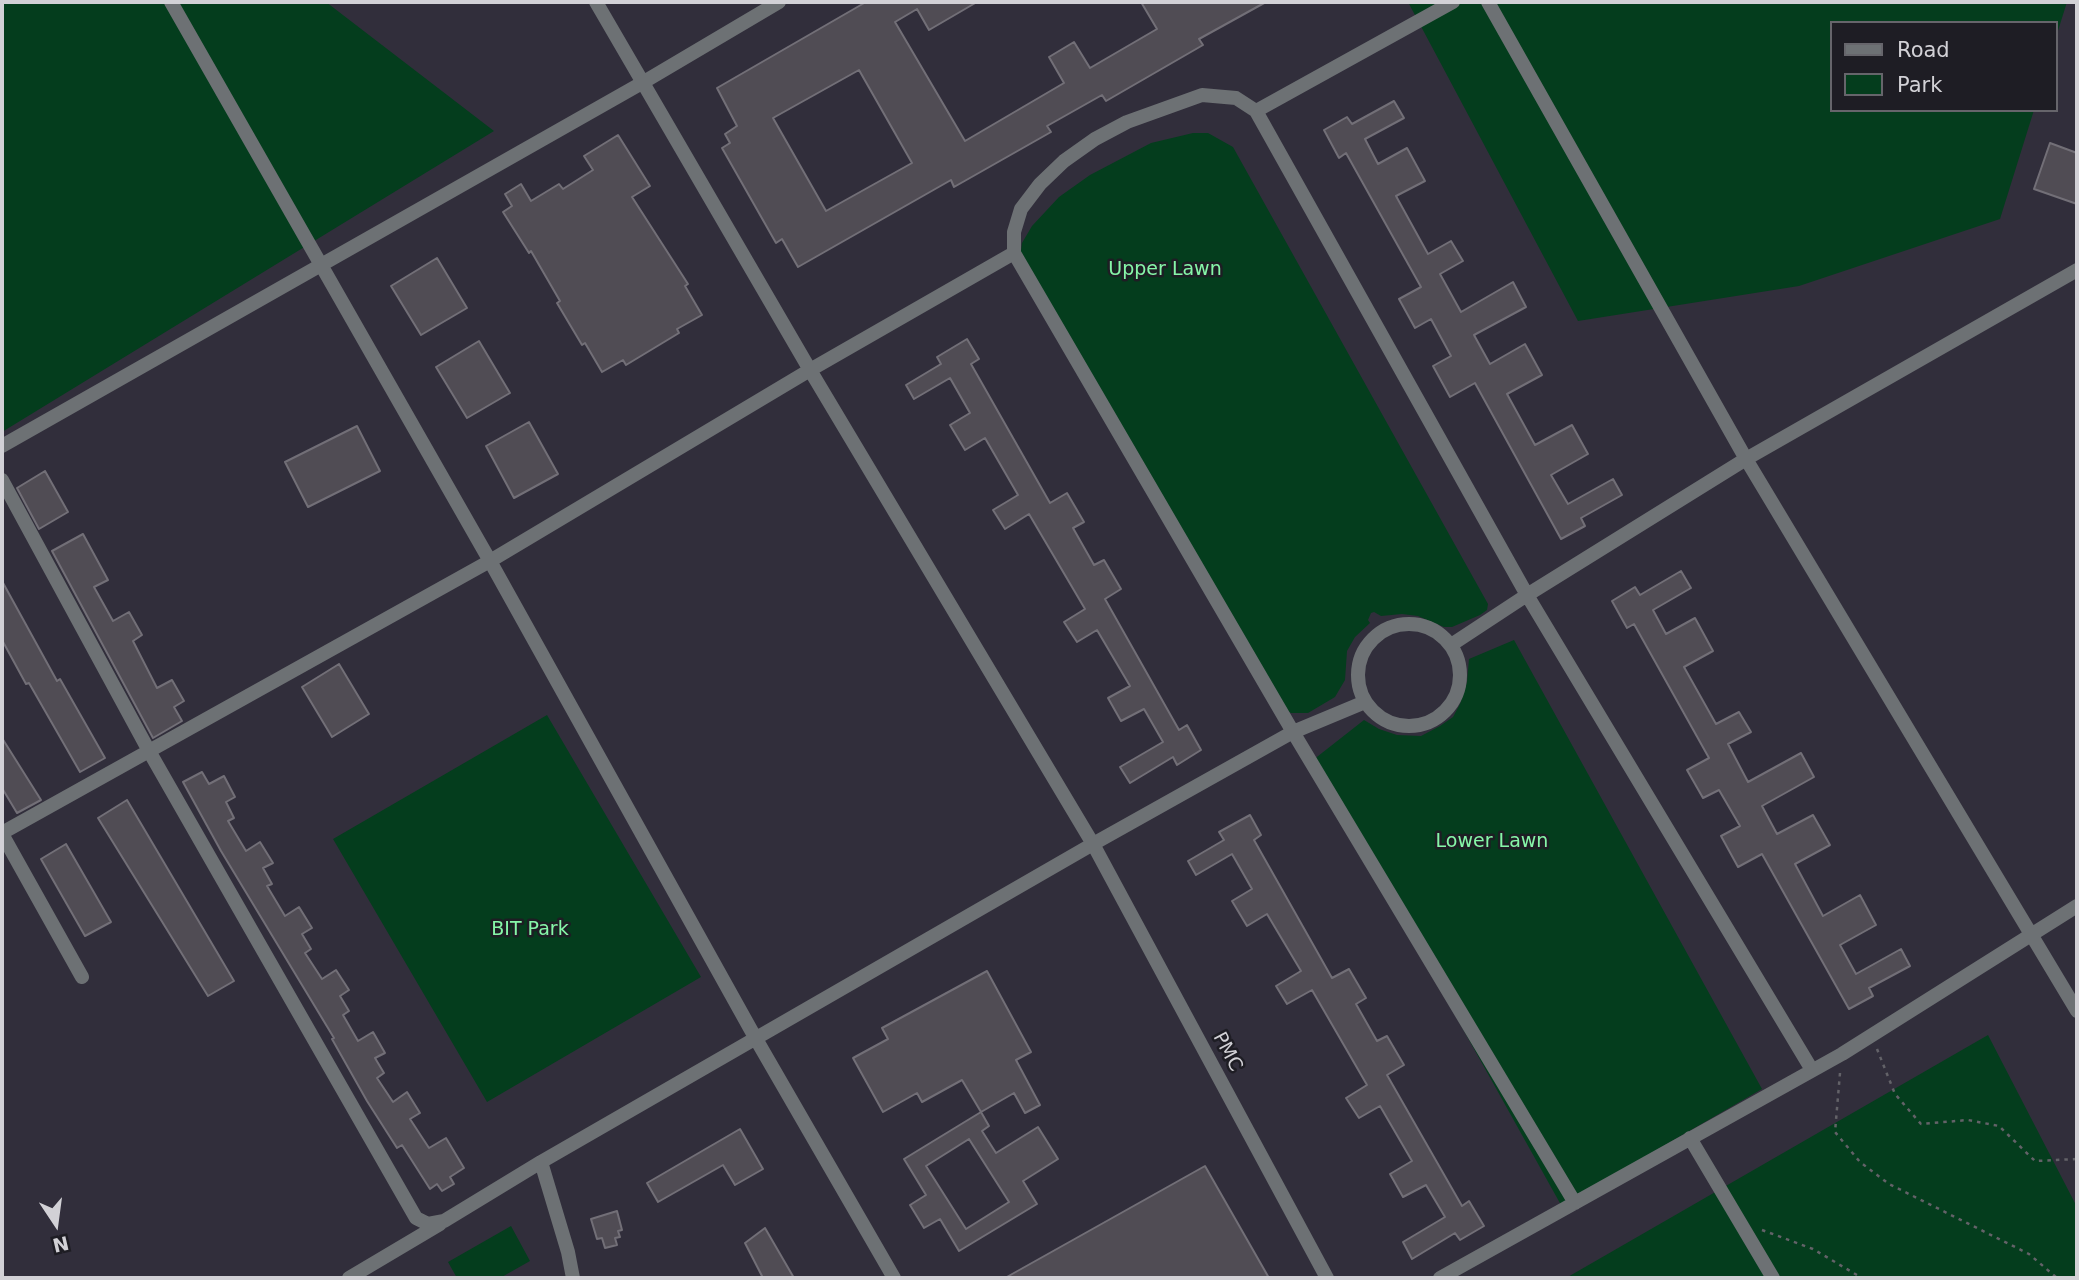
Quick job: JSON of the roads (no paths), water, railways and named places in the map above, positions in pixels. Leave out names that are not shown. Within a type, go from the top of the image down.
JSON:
[{"type":"street","points":[[171,2],[323,265],[756,1039],[894,1278]]},
{"type":"street","name":"PMC","points":[[596,2],[810,370],[1093,844],[1327,1278]]},
{"type":"street","points":[[2,446],[642,83],[779,2]]},
{"type":"street","points":[[1256,111],[1453,2]]},
{"type":"street","points":[[1488,2],[1746,459],[2077,1011]]},
{"type":"street","points":[[1575,1203],[1293,732],[1014,253],[1014,232],[1021,209],[1040,184],[1063,161],[1127,121],[1202,95],[1236,98],[1256,111],[1527,594],[1812,1070]]},
{"type":"street","points":[[82,977],[2,833],[490,561],[810,370],[1014,253]]},
{"type":"street","points":[[1451,645],[1527,594],[1746,459],[2077,270]]},
{"type":"street","points":[[2,480],[149,751],[416,1218],[428,1224],[444,1222]]},
{"type":"street","points":[[1401,625],[1421,625],[1439,634],[1451,645],[1460,667],[1459,687],[1450,705],[1436,719],[1417,726],[1396,725],[1378,717],[1365,702],[1358,683],[1359,663],[1367,645],[1382,632],[1401,625]]},
{"type":"street","points":[[349,1278],[541,1162],[1093,844],[1293,732],[1365,702]]},
{"type":"street","points":[[1440,1278],[1842,1054],[2077,906]]},
{"type":"street","points":[[1690,1138],[1773,1278]]},
{"type":"street","points":[[541,1162],[573,1278]]},
{"type":"park label","name":"Upper Lawn","points":[[1165,270]]},
{"type":"park label","name":"Lower Lawn","points":[[1492,842]]},
{"type":"park label","name":"BIT Park","points":[[530,930]]}]
